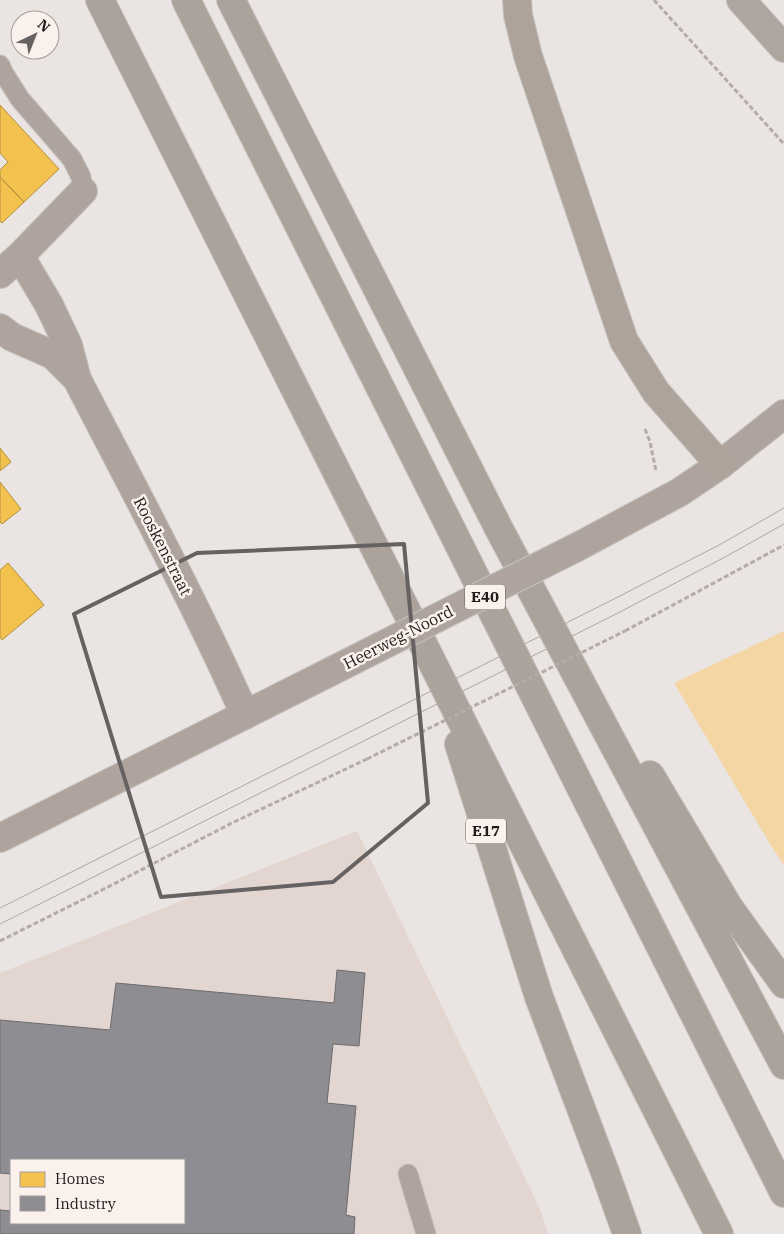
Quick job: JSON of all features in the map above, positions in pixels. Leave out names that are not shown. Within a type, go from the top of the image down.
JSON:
[{"type":"highway","points":[[100,0],[719,1234]]},
{"type":"highway","name":"E40","points":[[186,0],[784,1193]]},
{"type":"highway","points":[[231,0],[498,527],[784,1065]]},
{"type":"highway","points":[[740,0],[784,48]]},
{"type":"highway","points":[[498,527],[596,685],[728,906],[784,984]]},
{"type":"highway","name":"E17","points":[[434,664],[539,997],[627,1234]]},
{"type":"main road","points":[[516,0],[528,56],[624,341],[656,392],[720,465]]},
{"type":"street","points":[[0,274],[83,191]]},
{"type":"street","name":"Rooskenstraat","points":[[20,256],[49,305],[68,345],[77,378],[174,567],[244,715]]},
{"type":"street","name":"Rooskenstraat","points":[[0,328],[12,337],[53,355],[77,378]]},
{"type":"street","name":"Heerweg-Noord","points":[[0,838],[582,545],[680,492],[720,465],[784,414]]},
{"type":"lane","points":[[0,65],[20,99],[72,159],[81,177],[83,191]]},
{"type":"lane","points":[[408,1174],[426,1234]]},
{"type":"path","points":[[654,0],[784,144]]},
{"type":"path","points":[[0,941],[234,822],[367,759],[625,630],[784,545]]},
{"type":"highlighted area","points":[[404,544],[428,803],[333,882],[161,897],[74,614],[197,553]]},
{"type":"shaded area","points":[[784,631],[784,865],[674,683]]},
{"type":"shaded area","points":[[357,831],[541,1211],[548,1234],[0,1234],[0,973]]},
{"type":"building: Homes","points":[[0,105],[59,169],[24,202],[0,177],[0,170],[8,162],[0,153]]},
{"type":"building: Homes","points":[[0,177],[24,202],[2,223],[0,221]]},
{"type":"building: Homes","points":[[0,448],[11,462],[0,471]]},
{"type":"building: Homes","points":[[0,482],[21,509],[2,524],[0,522]]},
{"type":"building: Homes","points":[[8,563],[44,605],[2,640],[0,637],[0,570]]},
{"type":"building: Industry","points":[[337,970],[365,973],[359,1046],[333,1044],[327,1103],[356,1106],[346,1215],[355,1217],[354,1234],[0,1234],[0,1210],[10,1211],[10,1224],[185,1224],[185,1159],[10,1159],[10,1174],[0,1173],[0,1020],[110,1030],[116,983],[334,1003]]},
{"type":"tram line","points":[[0,908],[610,601],[721,544],[784,508]]},
{"type":"tram line","points":[[0,924],[616,614],[784,524]]}]
